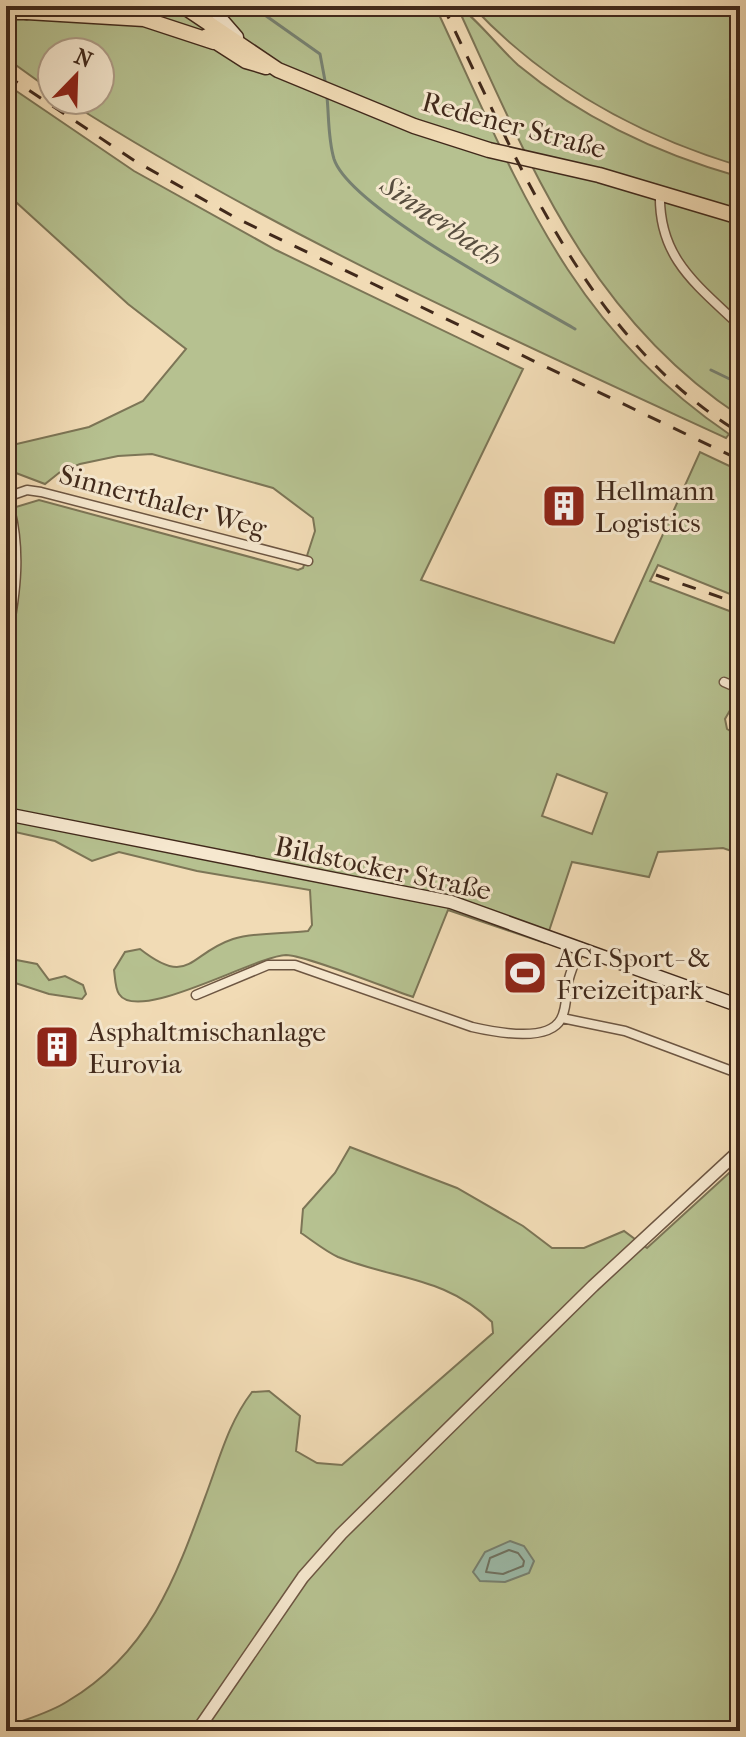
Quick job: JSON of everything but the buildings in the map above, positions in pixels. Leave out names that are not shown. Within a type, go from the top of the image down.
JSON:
[{"type":"main road","points":[[27,12],[81,6]]},
{"type":"main road","name":"Redener Straße","points":[[169,6],[214,42],[246,61],[278,70],[342,98],[489,150],[660,193],[740,217]]},
{"type":"main road","name":"Redener Straße","points":[[183,6],[278,70]]},
{"type":"main road","points":[[210,6],[261,57]]},
{"type":"main road","points":[[6,12],[144,19],[214,42]]},
{"type":"main road","name":"Bildstocker Straße","points":[[6,814],[414,893],[466,907],[740,1006]]},
{"type":"street","points":[[660,193],[659,215],[673,256],[688,276],[740,326]]},
{"type":"street","name":"Sinnerthaler Weg","points":[[7,495],[27,490],[41,492],[308,561]]},
{"type":"street","points":[[6,645],[18,566],[14,521],[7,495]]},
{"type":"street","points":[[724,682],[740,689]]},
{"type":"street","points":[[196,995],[268,965],[295,965],[448,1020],[503,1034],[544,1031],[556,1026],[562,1018],[568,983],[581,947]]},
{"type":"street","points":[[562,1018],[625,1031],[740,1074]]},
{"type":"street","points":[[197,1731],[303,1577],[341,1534],[583,1296],[740,1150]]},
{"type":"green space","points":[[6,6],[435,6],[520,187],[585,295],[626,345],[673,391],[729,434],[726,438],[390,280],[225,194],[92,116],[116,116],[116,36],[36,36],[36,80],[6,58]]},
{"type":"green space","points":[[457,6],[518,65],[595,118],[651,146],[740,177],[740,416],[687,376],[642,332],[603,284],[569,233],[539,179]]},
{"type":"green space","points":[[472,6],[740,6],[740,166],[665,139],[595,104],[531,60]]},
{"type":"green space","points":[[6,84],[36,104],[36,116],[53,116],[134,171],[276,250],[523,369],[421,580],[614,643],[700,452],[740,471],[740,598],[658,565],[650,581],[740,615],[740,693],[725,719],[727,729],[740,737],[740,854],[723,848],[658,852],[649,877],[572,862],[545,943],[448,910],[413,997],[328,966],[286,955],[149,1001],[130,1001],[119,994],[114,970],[125,952],[140,949],[169,966],[180,967],[233,939],[308,931],[312,925],[310,890],[197,871],[119,852],[92,861],[55,841],[6,830],[6,510],[39,500],[298,570],[303,568],[315,531],[313,518],[273,488],[152,454],[118,456],[80,464],[60,472],[45,484],[8,470],[8,446],[89,427],[143,401],[186,349],[128,304],[6,193]],"holes":[[[557,774],[607,793],[592,834],[542,816]]]},
{"type":"green space","points":[[6,958],[37,964],[49,980],[65,976],[83,985],[86,994],[82,999],[49,994],[6,980]]},
{"type":"green space","points":[[350,1147],[457,1188],[523,1226],[552,1248],[584,1248],[624,1231],[647,1248],[740,1163],[740,1731],[6,1731],[6,1727],[61,1705],[96,1681],[120,1660],[140,1636],[171,1583],[226,1440],[252,1392],[269,1391],[300,1416],[296,1451],[317,1463],[342,1465],[493,1333],[492,1322],[456,1296],[438,1287],[338,1257],[301,1233],[303,1209],[335,1173]]},
{"type":"water","points":[[510,1541],[524,1546],[534,1561],[529,1573],[505,1582],[480,1581],[473,1572],[485,1552]]},
{"type":"waterway","name":"Sinnerbach","points":[[252,6],[320,54],[326,86]]},
{"type":"waterway","name":"Sinnerbach","points":[[327,97],[332,151],[347,179],[404,227],[575,329]]},
{"type":"waterway","name":"Sinnerbach","points":[[711,370],[740,384]]},
{"type":"waterway","points":[[329,1731],[395,1724],[445,1731]]},
{"type":"railway","points":[[443,6],[530,185],[598,297],[639,348],[686,394],[740,433]]},
{"type":"railway","points":[[6,75],[135,161],[238,219],[740,460]]},
{"type":"railway","points":[[656,575],[740,604]]},
{"type":"place","name":"Hellmann Logistics","points":[[564,506]]},
{"type":"place","name":"AC1 Sport- & Freizeitpark","points":[[525,973]]},
{"type":"place","name":"Asphaltmischanlage Eurovia","points":[[57,1047]]}]
